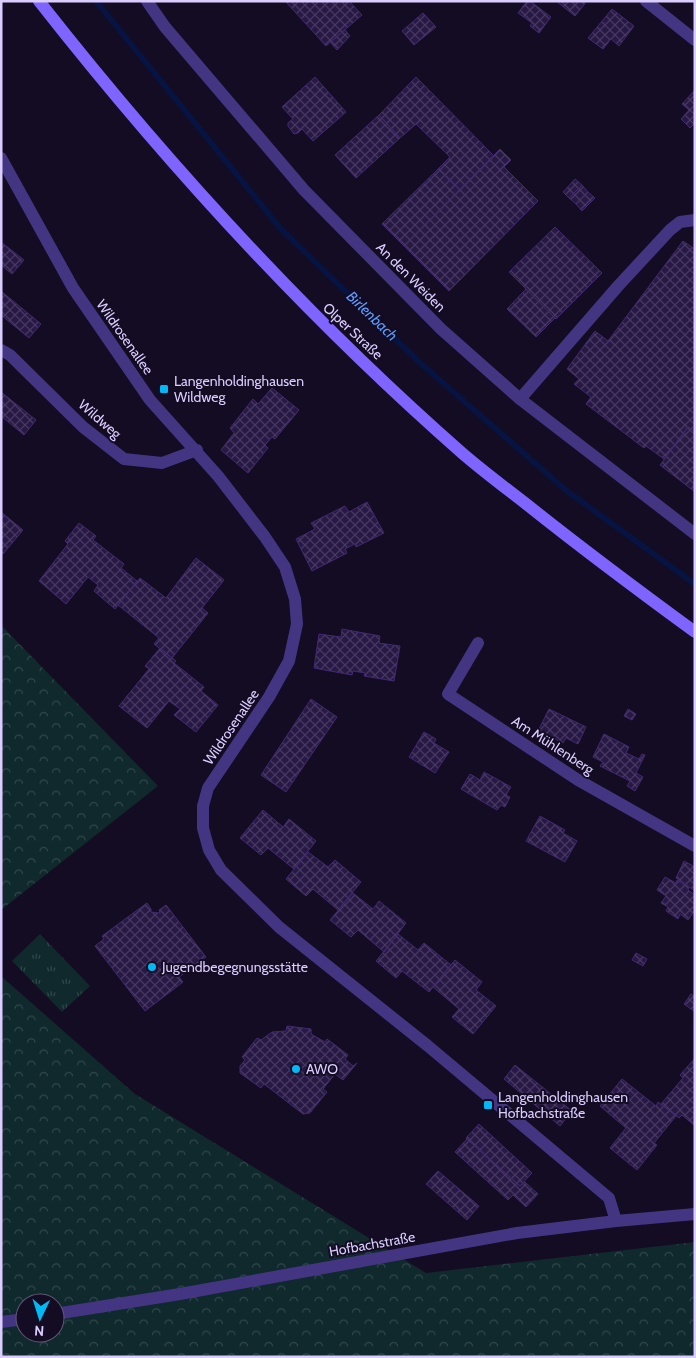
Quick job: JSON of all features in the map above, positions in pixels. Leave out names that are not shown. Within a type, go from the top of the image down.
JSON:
[{"type":"main road","name":"Olper Straße","points":[[39,1],[96,74],[184,177],[318,319],[463,454],[614,573],[695,632]]},
{"type":"street","name":"An den Weiden","points":[[147,1],[165,26],[304,190],[441,329],[520,398],[695,534]]},
{"type":"street","points":[[646,1],[695,40]]},
{"type":"street","name":"Wildrosenallee","points":[[3,164],[73,288],[150,400],[197,450],[265,537],[285,567],[295,600],[297,624],[289,661],[269,698],[208,788],[203,806],[203,828],[209,850],[221,870],[279,927],[428,1046],[609,1198],[616,1221]]},
{"type":"street","points":[[520,398],[670,230],[680,222],[695,220]]},
{"type":"street","name":"Wildweg","points":[[1,350],[10,355],[83,427],[124,459],[162,463],[197,450]]},
{"type":"street","name":"Am Mühlenberg","points":[[478,643],[448,694],[578,780],[695,846]]},
{"type":"street","name":"Hofbachstraße","points":[[65,1312],[180,1294],[517,1234],[616,1221],[695,1214]]},
{"type":"street","points":[[1,1322],[15,1320]]},
{"type":"green space","points":[[1,625],[158,786],[1,910]]},
{"type":"green space","points":[[40,934],[90,986],[62,1012],[12,961]]},
{"type":"green space","points":[[1,976],[135,1094],[426,1273],[695,1242],[695,1357],[1,1357]]},
{"type":"building","points":[[285,1],[349,1],[362,15],[326,46]]},
{"type":"building","points":[[527,1],[530,1],[551,17],[539,33],[530,26],[532,23],[518,13]]},
{"type":"building","points":[[556,1],[587,1],[575,16]]},
{"type":"building","points":[[612,9],[634,26],[619,46],[611,39],[603,49],[588,38]]},
{"type":"building","points":[[423,13],[436,27],[414,45],[402,31]]},
{"type":"building","points":[[345,30],[350,36],[337,50],[330,42]]},
{"type":"building","points":[[315,77],[346,112],[313,141],[302,129],[294,134],[288,126],[288,123],[293,119],[282,107]]},
{"type":"building","points":[[416,77],[494,156],[460,190],[438,169],[450,157],[416,124],[400,138],[379,115]]},
{"type":"building","points":[[695,90],[695,123],[690,128],[681,119],[689,110],[682,104]]},
{"type":"building","points":[[379,115],[400,138],[356,178],[335,155]]},
{"type":"building","points":[[500,149],[511,160],[504,167],[538,201],[449,291],[404,246]]},
{"type":"building","points":[[438,169],[460,190],[404,246],[382,224]]},
{"type":"building","points":[[575,179],[582,185],[569,198],[563,192]]},
{"type":"building","points":[[582,185],[588,192],[576,204],[569,198]]},
{"type":"building","points":[[588,192],[595,198],[582,211],[576,204]]},
{"type":"building","points":[[555,227],[602,273],[556,319],[509,272]]},
{"type":"building","points":[[683,241],[695,249],[695,432],[688,427],[664,459],[646,446],[644,448],[586,404],[591,397],[574,384],[579,379],[567,369],[595,331],[608,341]]},
{"type":"building","points":[[1,242],[24,260],[12,274],[1,265]]},
{"type":"building","points":[[526,289],[555,318],[536,337],[507,309]]},
{"type":"building","points":[[1,291],[41,324],[29,338],[1,315]]},
{"type":"building","points":[[272,388],[299,410],[275,439],[272,437],[265,445],[268,448],[248,473],[221,450],[234,433],[230,428],[253,399],[258,404]]},
{"type":"building","points":[[1,392],[36,420],[24,435],[1,416]]},
{"type":"building","points":[[688,427],[695,432],[695,492],[660,465]]},
{"type":"building","points":[[367,502],[384,533],[356,547],[355,544],[345,549],[347,553],[312,571],[296,539],[315,529],[311,523],[345,506],[349,512]]},
{"type":"building","points":[[1,512],[23,530],[3,554],[1,552]]},
{"type":"building","points":[[79,523],[96,536],[93,540],[124,564],[121,568],[137,581],[115,609],[94,591],[98,585],[88,577],[66,604],[39,581],[68,544],[65,541]]},
{"type":"building","points":[[196,558],[224,580],[202,608],[208,613],[172,658],[154,644],[159,638],[118,605],[140,578],[166,598]]},
{"type":"building","points":[[342,629],[380,636],[379,643],[400,646],[394,681],[364,676],[365,673],[353,671],[352,675],[314,668],[319,634],[341,637]]},
{"type":"building","points":[[160,648],[176,661],[174,663],[204,687],[201,691],[218,705],[196,732],[174,715],[180,709],[169,701],[147,728],[119,706],[149,669],[145,666]]},
{"type":"building","points":[[311,699],[337,717],[286,792],[261,775]]},
{"type":"building","points":[[549,709],[586,727],[578,744],[566,738],[563,743],[538,731]]},
{"type":"building","points":[[628,709],[636,714],[632,720],[624,716]]},
{"type":"building","points":[[424,732],[436,739],[434,743],[449,752],[435,773],[409,757]]},
{"type":"building","points":[[604,734],[629,747],[626,753],[639,759],[642,754],[645,755],[636,773],[643,777],[635,791],[627,786],[630,781],[600,766],[603,762],[593,757]]},
{"type":"building","points":[[484,772],[511,787],[506,795],[510,797],[505,807],[501,805],[497,810],[461,789],[470,774],[480,780]]},
{"type":"building","points":[[263,810],[283,827],[289,819],[316,841],[294,869],[268,848],[261,855],[240,838]]},
{"type":"building","points":[[540,816],[565,830],[563,833],[577,841],[565,862],[526,841]]},
{"type":"building","points":[[308,852],[328,867],[335,860],[361,882],[338,910],[313,889],[306,896],[286,879]]},
{"type":"building","points":[[684,861],[695,867],[695,891],[676,878]]},
{"type":"building","points":[[665,877],[676,883],[677,880],[689,887],[688,890],[695,895],[695,910],[688,920],[680,914],[678,919],[666,911],[668,907],[661,903],[666,896],[657,890]]},
{"type":"building","points":[[353,893],[373,909],[379,901],[406,923],[384,952],[358,930],[351,937],[330,920]]},
{"type":"building","name":"Jugendbegegnungsstätte","points":[[147,903],[151,912],[160,913],[159,910],[166,905],[206,957],[179,977],[183,982],[145,1011],[95,946],[104,939],[102,936]]},
{"type":"building","points":[[398,934],[418,950],[424,943],[451,965],[429,992],[402,971],[396,978],[376,961]]},
{"type":"building","points":[[636,953],[647,959],[643,966],[632,960]]},
{"type":"building","points":[[455,960],[482,982],[476,990],[496,1006],[473,1034],[452,1017],[459,1009],[433,987]]},
{"type":"building","points":[[691,994],[695,997],[695,1012],[684,1004]]},
{"type":"building","name":"AWO","points":[[287,1026],[311,1029],[311,1034],[325,1042],[327,1039],[348,1055],[345,1059],[353,1066],[357,1063],[343,1080],[335,1074],[323,1089],[327,1092],[310,1113],[303,1114],[264,1084],[261,1088],[240,1073],[240,1066],[245,1060],[242,1057],[257,1038],[261,1040],[272,1032],[286,1031]]},
{"type":"building","points":[[695,1058],[695,1126],[682,1115],[679,1118],[661,1104],[683,1078],[680,1075]]},
{"type":"building","points":[[515,1065],[572,1111],[560,1126],[504,1079]]},
{"type":"building","points":[[622,1079],[656,1106],[658,1102],[676,1116],[654,1143],[657,1145],[637,1170],[610,1148],[626,1128],[600,1106]]},
{"type":"building","points":[[479,1124],[532,1173],[520,1186],[466,1138]]},
{"type":"building","points":[[467,1139],[520,1186],[525,1182],[538,1194],[526,1207],[513,1195],[508,1200],[455,1152]]},
{"type":"building","points":[[438,1171],[479,1206],[467,1220],[426,1184]]},
{"type":"waterway","name":"Birlenbach","points":[[96,1],[281,229],[418,361],[567,491],[695,584]]},
{"type":"place","name":"Langenholdinghausen Wildweg","points":[[164,389]]},
{"type":"place","name":"Jugendbegegnungsstätte","points":[[152,967]]},
{"type":"place","name":"AWO","points":[[296,1069]]},
{"type":"place","name":"Langenholdinghausen Hofbachstraße","points":[[488,1105]]}]
